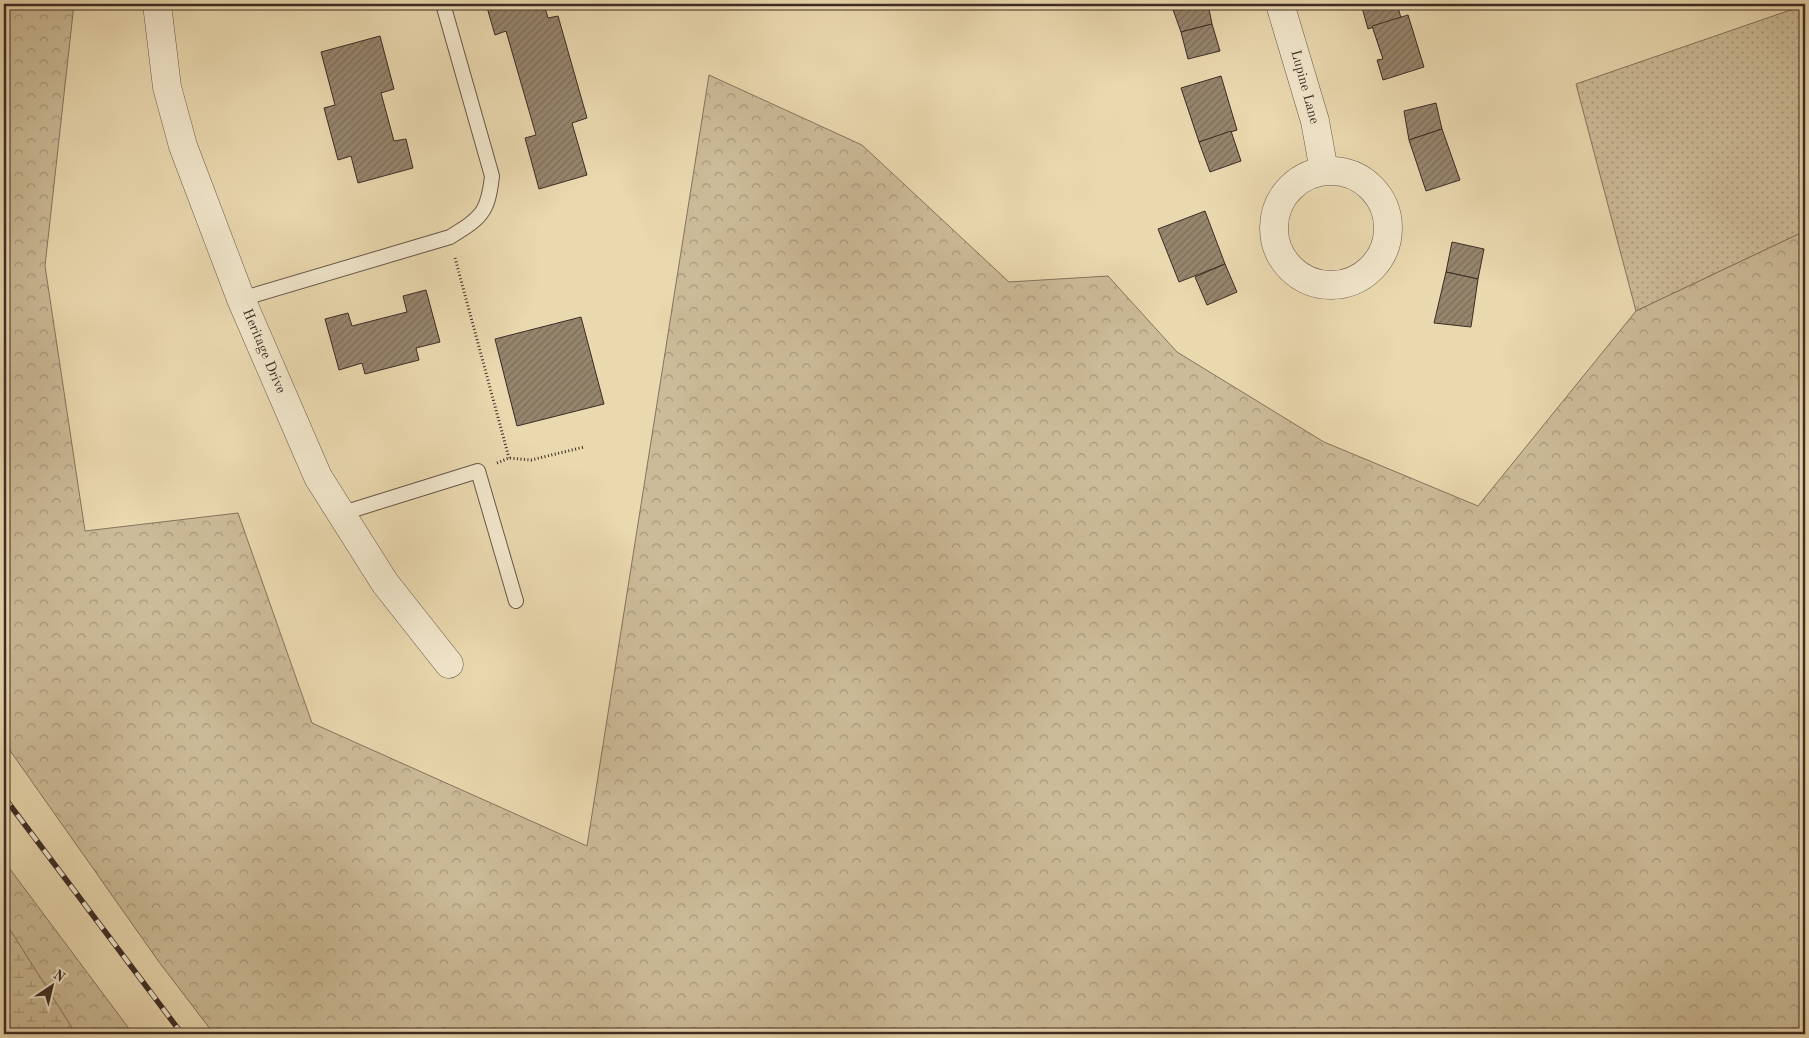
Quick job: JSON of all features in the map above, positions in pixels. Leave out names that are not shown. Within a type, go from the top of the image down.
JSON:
[{"type":"street","name":"Heritage Drive","points":[[157,4],[167,87],[183,146],[242,299],[318,477],[385,582],[449,664]]},
{"type":"street","name":"Lupine Lane","points":[[1280,4],[1315,121],[1324,171]]},
{"type":"street","points":[[1324,171],[1344,172],[1362,180],[1376,193],[1385,211],[1388,231],[1383,250],[1372,267],[1356,279],[1338,284],[1320,284],[1303,278],[1289,267],[1280,255],[1274,234],[1274,216],[1280,200],[1292,186],[1306,176],[1324,171]]},
{"type":"lane","points":[[242,299],[450,238],[475,222],[489,200],[492,176],[443,4]]},
{"type":"lane","points":[[340,514],[478,471],[516,601]]},
{"type":"path","points":[[450,238],[509,458]]},
{"type":"path","points":[[478,471],[509,458],[532,460],[584,447]]},
{"type":"green space","points":[[4,4],[74,4],[45,266],[85,531],[238,513],[312,723],[587,846],[709,75],[862,145],[1009,282],[1108,276],[1177,352],[1324,442],[1478,506],[1636,311],[1805,231],[1805,1034],[214,1034],[159,962],[4,742]]},
{"type":"green space","points":[[1805,5],[1805,231],[1636,311],[1576,84]]},
{"type":"green space","points":[[4,861],[133,1034],[4,1034]]},
{"type":"green space","points":[[4,920],[76,1034],[4,1034]]},
{"type":"building","points":[[486,4],[544,4],[548,18],[558,16],[587,118],[572,123],[587,175],[539,189],[525,138],[536,135],[506,31],[495,35]]},
{"type":"building","points":[[1171,4],[1208,4],[1212,24],[1181,32]]},
{"type":"building","points":[[1361,4],[1397,4],[1401,18],[1368,29]]},
{"type":"building","points":[[1408,15],[1424,67],[1383,80],[1377,60],[1383,59],[1372,26]]},
{"type":"building","points":[[1212,24],[1220,51],[1188,59],[1181,32]]},
{"type":"building","points":[[380,36],[394,89],[381,93],[394,141],[406,139],[413,168],[358,183],[351,156],[338,160],[324,108],[335,105],[321,52]]},
{"type":"building","points":[[1221,76],[1237,130],[1199,142],[1181,88]]},
{"type":"building","points":[[1436,103],[1442,129],[1409,140],[1404,111]]},
{"type":"building","points":[[1442,129],[1460,180],[1426,191],[1409,140]]},
{"type":"building","points":[[1231,131],[1241,161],[1210,172],[1199,142]]},
{"type":"building","points":[[1205,211],[1225,264],[1179,282],[1158,229]]},
{"type":"building","points":[[1452,242],[1484,249],[1478,279],[1446,272]]},
{"type":"building","points":[[1225,264],[1237,292],[1207,305],[1195,277]]},
{"type":"building","points":[[1446,272],[1478,279],[1471,327],[1434,323]]},
{"type":"building","points":[[426,290],[440,342],[416,348],[419,360],[365,374],[362,363],[339,370],[325,319],[348,313],[352,326],[407,312],[403,296]]},
{"type":"building","points":[[581,317],[604,404],[517,426],[495,339]]},
{"type":"railway","points":[[4,797],[182,1034]]}]
